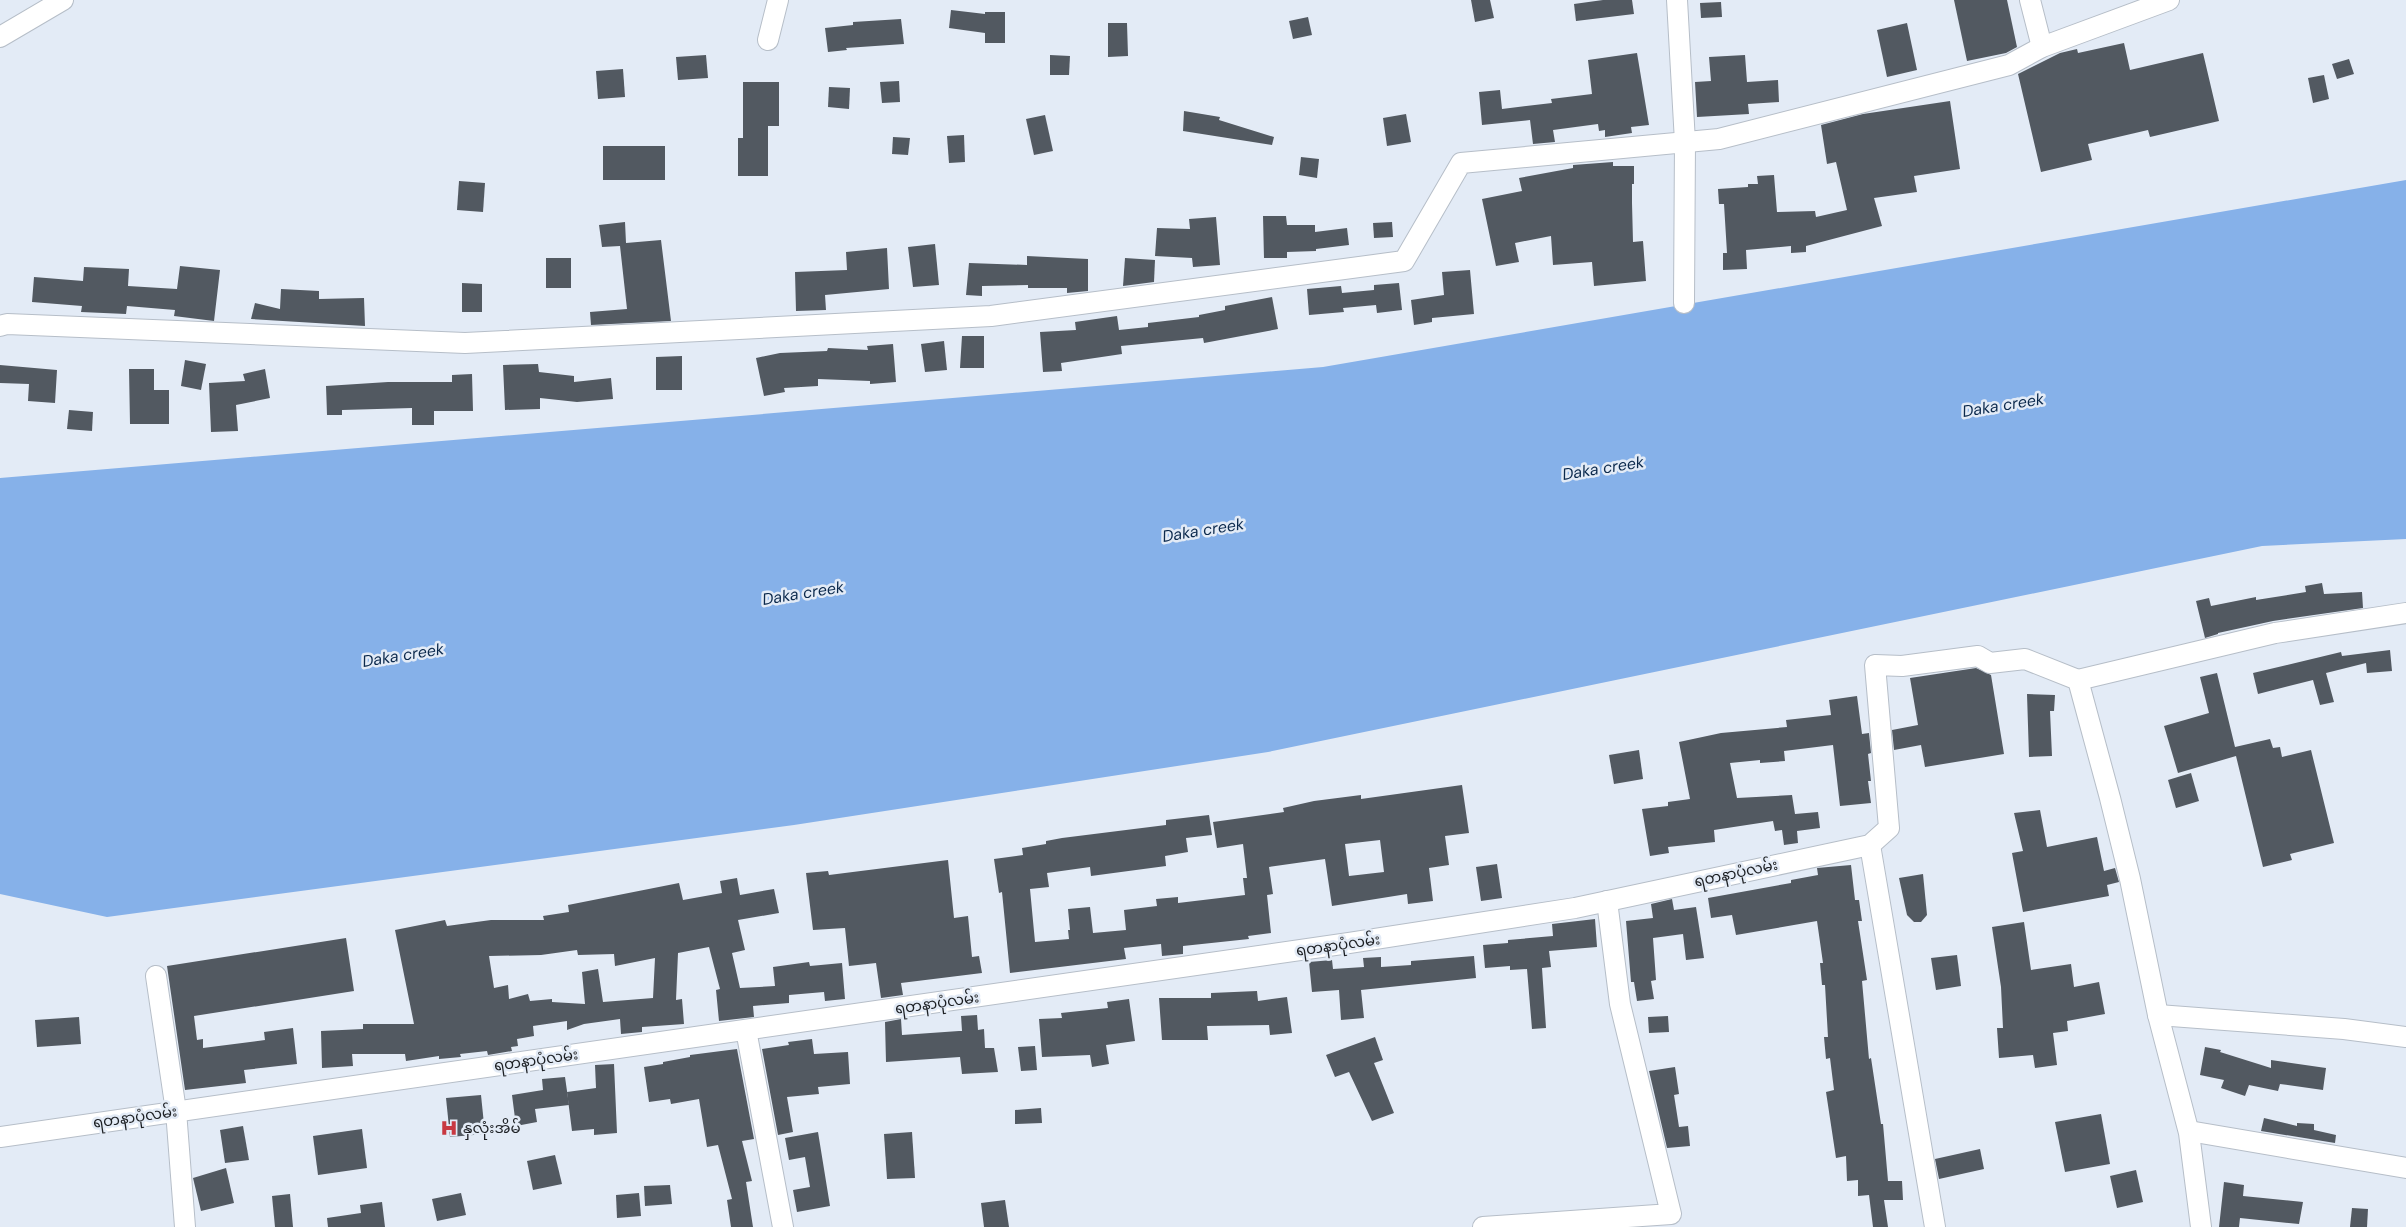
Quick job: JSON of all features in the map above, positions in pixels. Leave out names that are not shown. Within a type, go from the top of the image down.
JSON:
[{"type":"street","points":[[0,37],[63,0]]},
{"type":"street","points":[[768,40],[778,0]]},
{"type":"street","points":[[1677,0],[1685,142],[1684,303]]},
{"type":"street","points":[[2030,0],[2042,47]]},
{"type":"street","points":[[0,326],[7,324],[464,342],[991,316],[1404,260],[1461,162],[1719,139],[2009,65],[2042,47],[2169,0]]},
{"type":"street","points":[[1935,1227],[1870,845],[1890,828],[1875,666],[1902,666],[1978,656],[1990,663],[2024,659],[2078,680],[2275,633],[2406,613]]},
{"type":"street","points":[[2078,680],[2130,879],[2158,1015],[2189,1131],[2201,1227]]},
{"type":"street","name":"ရတနာပုံလမ်း","points":[[0,1137],[1349,943],[1607,901],[1870,845]]},
{"type":"street","points":[[1483,1227],[1671,1214],[1620,1004],[1607,901]]},
{"type":"street","points":[[156,976],[176,1111],[185,1227]]},
{"type":"street","points":[[2158,1015],[2344,1029],[2406,1037]]},
{"type":"street","points":[[746,1030],[783,1227]]},
{"type":"street","points":[[2189,1131],[2406,1168]]},
{"type":"water","name":"Daka creek","points":[[2406,180],[2406,539],[2262,546],[1268,752],[794,825],[107,917],[0,894],[0,478],[1323,367]]},
{"type":"building","points":[[1471,0],[1490,0],[1494,18],[1475,22]]},
{"type":"building","points":[[1603,0],[1632,0],[1634,14],[1576,21],[1574,4]]},
{"type":"building","points":[[1954,0],[2007,0],[2017,47],[2006,53],[1967,61]]},
{"type":"building","points":[[1721,2],[1722,17],[1701,18],[1700,3]]},
{"type":"building","points":[[951,10],[985,14],[985,12],[1005,12],[1005,43],[985,43],[985,33],[949,28]]},
{"type":"building","points":[[1308,17],[1312,35],[1293,39],[1289,21]]},
{"type":"building","points":[[901,19],[904,44],[846,48],[847,50],[828,52],[825,28],[853,25],[853,22]]},
{"type":"building","points":[[1108,23],[1127,23],[1128,56],[1108,57]]},
{"type":"building","points":[[1907,23],[1917,70],[1887,77],[1877,30]]},
{"type":"building","points":[[2124,43],[2130,70],[2203,53],[2219,121],[2150,137],[2148,130],[2088,144],[2092,160],[2041,172],[2018,74],[2060,53],[2077,49],[2078,53]]},
{"type":"building","points":[[1637,53],[1649,125],[1631,127],[1632,133],[1605,137],[1605,130],[1599,131],[1598,124],[1553,130],[1555,142],[1533,144],[1530,120],[1482,125],[1479,92],[1500,90],[1502,109],[1552,103],[1551,99],[1592,94],[1588,60]]},
{"type":"building","points":[[706,55],[708,78],[678,80],[676,57]]},
{"type":"building","points":[[1050,55],[1070,56],[1069,75],[1050,75]]},
{"type":"building","points":[[1745,55],[1747,82],[1778,80],[1779,102],[1748,104],[1749,114],[1697,117],[1695,82],[1711,81],[1709,57]]},
{"type":"building","points":[[2349,59],[2354,74],[2337,79],[2332,64]]},
{"type":"building","points":[[623,69],[625,97],[598,99],[596,71]]},
{"type":"building","points":[[2324,75],[2329,99],[2313,103],[2308,78]]},
{"type":"building","points":[[899,81],[900,102],[882,103],[880,82]]},
{"type":"building","points":[[743,82],[779,82],[779,126],[768,126],[768,176],[738,176],[738,138],[743,138]]},
{"type":"building","points":[[829,87],[850,88],[849,109],[828,107]]},
{"type":"building","points":[[1950,101],[1960,169],[1914,176],[1917,192],[1874,198],[1882,226],[1806,246],[1806,252],[1791,253],[1791,246],[1746,250],[1747,269],[1723,270],[1723,253],[1727,253],[1724,204],[1719,204],[1718,189],[1748,187],[1748,184],[1758,184],[1757,176],[1774,175],[1777,212],[1815,211],[1816,217],[1847,210],[1836,162],[1827,164],[1821,125],[1863,114]]},
{"type":"building","points":[[1184,111],[1220,117],[1219,120],[1274,137],[1272,145],[1183,131]]},
{"type":"building","points":[[1406,114],[1411,142],[1387,146],[1383,118]]},
{"type":"building","points":[[1045,115],[1053,151],[1034,155],[1026,119]]},
{"type":"building","points":[[964,135],[965,162],[949,163],[947,136]]},
{"type":"building","points":[[893,137],[910,138],[908,155],[892,154]]},
{"type":"building","points":[[603,146],[665,146],[665,180],[603,180]]},
{"type":"building","points":[[1301,157],[1319,159],[1317,178],[1299,175]]},
{"type":"building","points":[[1613,162],[1613,166],[1634,166],[1634,184],[1632,184],[1633,242],[1643,241],[1646,281],[1594,286],[1592,262],[1553,265],[1551,236],[1515,243],[1519,262],[1496,266],[1482,199],[1522,191],[1519,178],[1573,168],[1573,165]]},
{"type":"building","points":[[459,181],[485,183],[483,212],[457,210]]},
{"type":"building","points":[[1263,216],[1286,216],[1287,225],[1315,225],[1315,232],[1347,228],[1349,245],[1316,249],[1316,251],[1287,252],[1287,258],[1264,258]]},
{"type":"building","points":[[1216,217],[1220,265],[1193,267],[1192,258],[1155,256],[1157,228],[1190,229],[1189,219]]},
{"type":"building","points":[[625,222],[626,243],[661,240],[671,321],[591,325],[590,312],[627,309],[620,246],[602,247],[599,225]]},
{"type":"building","points":[[1392,222],[1393,237],[1374,238],[1373,223]]},
{"type":"building","points":[[935,244],[939,285],[913,287],[908,247]]},
{"type":"building","points":[[887,248],[889,289],[825,295],[826,310],[796,311],[795,272],[847,270],[846,252]]},
{"type":"building","points":[[1027,256],[1088,259],[1088,291],[1067,293],[1067,288],[1028,288],[1028,285],[982,286],[982,296],[966,295],[969,263],[1027,265]]},
{"type":"building","points":[[546,258],[571,258],[571,288],[546,288]]},
{"type":"building","points":[[1125,258],[1155,260],[1154,282],[1123,286]]},
{"type":"building","points":[[180,266],[220,270],[214,321],[174,316],[175,310],[127,306],[126,314],[81,312],[82,306],[32,302],[34,277],[83,281],[84,267],[129,269],[128,286],[177,289]]},
{"type":"building","points":[[1470,270],[1474,314],[1432,318],[1432,322],[1414,325],[1411,300],[1444,295],[1442,272]]},
{"type":"building","points":[[462,283],[482,284],[482,312],[462,312]]},
{"type":"building","points":[[1399,283],[1402,310],[1377,313],[1376,305],[1343,308],[1344,312],[1309,315],[1307,289],[1341,286],[1342,293],[1374,290],[1374,285]]},
{"type":"building","points":[[281,289],[319,291],[319,299],[364,298],[365,326],[251,319],[255,303],[280,309]]},
{"type":"building","points":[[1272,297],[1278,329],[1204,343],[1203,338],[1121,346],[1122,354],[1061,363],[1062,371],[1043,372],[1040,332],[1076,330],[1075,322],[1117,316],[1119,330],[1148,327],[1148,323],[1199,317],[1199,315],[1225,310],[1225,306]]},
{"type":"building","points":[[962,336],[984,336],[984,368],[960,368]]},
{"type":"building","points":[[944,341],[947,370],[925,372],[921,344]]},
{"type":"building","points":[[893,344],[896,382],[870,384],[870,381],[818,379],[818,386],[784,388],[785,392],[764,396],[756,358],[780,353],[827,351],[828,348],[868,350],[867,346]]},
{"type":"building","points":[[682,356],[682,390],[656,390],[656,357]]},
{"type":"building","points":[[185,360],[206,364],[201,390],[181,386]]},
{"type":"building","points":[[538,364],[539,372],[574,376],[574,382],[611,378],[613,399],[577,402],[540,398],[540,409],[505,410],[503,365]]},
{"type":"building","points":[[0,365],[57,370],[55,403],[28,401],[29,384],[0,383]]},
{"type":"building","points":[[129,369],[154,369],[154,390],[169,390],[169,424],[130,424]]},
{"type":"building","points":[[265,369],[270,398],[236,405],[238,431],[211,432],[209,383],[245,381],[243,374]]},
{"type":"building","points":[[472,374],[473,411],[434,411],[434,425],[412,425],[412,408],[342,410],[342,415],[327,415],[326,386],[388,382],[452,382],[452,375]]},
{"type":"building","points":[[69,410],[93,412],[92,431],[67,429]]},
{"type":"building","points":[[2322,583],[2324,594],[2362,592],[2363,608],[2273,621],[2218,633],[2205,638],[2196,601],[2209,598],[2211,606],[2256,597],[2256,600],[2306,592],[2305,586]]},
{"type":"building","points":[[2390,650],[2392,671],[2367,673],[2366,663],[2326,673],[2334,702],[2320,705],[2313,680],[2258,694],[2253,673],[2341,652],[2342,656]]},
{"type":"building","points":[[1976,668],[1991,675],[2004,754],[1925,767],[1921,745],[1894,750],[1892,730],[1918,725],[1910,678]]},
{"type":"building","points":[[2217,673],[2235,747],[2270,739],[2273,748],[2280,747],[2282,757],[2311,750],[2334,843],[2290,854],[2292,860],[2263,867],[2236,756],[2178,773],[2164,726],[2209,713],[2200,677]]},
{"type":"building","points":[[2027,694],[2055,695],[2054,711],[2050,711],[2052,756],[2029,757]]},
{"type":"building","points":[[1857,696],[1862,734],[1869,733],[1871,753],[1868,754],[1871,781],[1868,781],[1871,803],[1840,806],[1833,745],[1784,751],[1785,761],[1760,763],[1760,760],[1730,763],[1737,798],[1792,795],[1795,814],[1818,812],[1820,828],[1797,831],[1798,843],[1784,845],[1782,830],[1775,831],[1773,821],[1714,830],[1715,842],[1668,847],[1669,853],[1650,856],[1642,809],[1668,806],[1668,802],[1690,799],[1679,742],[1721,733],[1787,727],[1786,720],[1831,715],[1829,700]]},
{"type":"building","points":[[1639,750],[1643,779],[1614,784],[1609,755]]},
{"type":"building","points":[[2191,773],[2199,801],[2176,808],[2168,780]]},
{"type":"building","points":[[1462,785],[1469,833],[1445,836],[1449,865],[1429,868],[1433,901],[1408,904],[1407,894],[1332,906],[1325,859],[1269,867],[1273,894],[1267,895],[1271,933],[1248,936],[1249,939],[1183,946],[1183,954],[1162,956],[1161,944],[1124,948],[1126,959],[1010,973],[1002,892],[999,893],[994,859],[1023,855],[1022,848],[1046,844],[1046,841],[1166,825],[1166,820],[1209,815],[1212,835],[1186,838],[1188,852],[1165,856],[1166,866],[1091,876],[1090,867],[1047,873],[1049,887],[1030,889],[1035,942],[1069,939],[1068,909],[1090,907],[1093,933],[1126,930],[1124,910],[1157,906],[1156,899],[1178,897],[1178,903],[1245,895],[1243,878],[1247,878],[1243,844],[1217,848],[1213,822],[1284,812],[1283,808],[1314,801],[1361,795],[1361,799]],"holes":[[[1380,840],[1384,872],[1349,876],[1345,844]]]},
{"type":"building","points":[[2040,810],[2047,847],[2097,837],[2104,871],[2115,868],[2119,882],[2107,885],[2109,896],[2023,912],[2012,853],[2023,851],[2014,813]]},
{"type":"building","points":[[948,860],[954,918],[968,916],[972,957],[979,956],[982,973],[901,983],[903,995],[881,998],[876,963],[849,966],[845,928],[813,930],[806,873],[828,871],[829,875]]},
{"type":"building","points":[[1497,864],[1502,898],[1481,901],[1476,867]]},
{"type":"building","points":[[1851,865],[1855,900],[1859,900],[1862,921],[1858,921],[1867,980],[1862,981],[1869,1059],[1871,1058],[1881,1124],[1883,1124],[1888,1181],[1902,1181],[1903,1200],[1884,1200],[1888,1227],[1873,1227],[1869,1195],[1858,1196],[1858,1180],[1847,1181],[1846,1156],[1836,1158],[1826,1092],[1834,1090],[1830,1058],[1826,1059],[1824,1037],[1828,1037],[1825,985],[1822,985],[1820,963],[1823,963],[1817,921],[1736,935],[1732,915],[1711,918],[1708,898],[1791,883],[1791,880],[1818,875],[1817,868]]},
{"type":"building","points":[[1923,874],[1927,915],[1921,922],[1914,922],[1907,915],[1899,878]]},
{"type":"building","points":[[737,878],[740,895],[774,889],[779,913],[738,920],[745,950],[732,953],[740,988],[775,986],[773,967],[809,962],[810,966],[842,963],[845,999],[825,1001],[824,992],[789,995],[789,1003],[753,1006],[754,1017],[719,1021],[716,990],[720,989],[709,947],[678,953],[676,1000],[682,999],[684,1024],[642,1027],[642,1032],[621,1034],[620,1019],[584,1024],[567,1030],[567,1021],[533,1026],[534,1036],[517,1039],[518,1046],[511,1047],[512,1051],[488,1055],[487,1051],[460,1054],[461,1057],[439,1059],[439,1056],[406,1061],[405,1054],[352,1054],[353,1066],[322,1068],[321,1031],[363,1029],[363,1024],[414,1024],[395,930],[445,920],[447,926],[491,920],[544,920],[543,916],[569,912],[568,905],[679,883],[683,900],[722,893],[720,881]],"holes":[[[577,950],[578,955],[614,954],[615,966],[655,958],[653,998],[603,1002],[598,969],[582,972],[585,1004],[552,1002],[552,999],[530,1001],[528,994],[509,999],[508,985],[494,988],[489,956],[541,955]]]},
{"type":"building","points":[[1672,899],[1674,910],[1696,907],[1704,958],[1686,960],[1683,934],[1653,938],[1656,980],[1651,981],[1654,999],[1637,1001],[1634,982],[1631,982],[1626,921],[1653,918],[1651,904]]},
{"type":"building","points":[[1595,919],[1597,947],[1549,951],[1551,967],[1542,968],[1546,1028],[1532,1029],[1527,969],[1510,970],[1510,966],[1485,968],[1483,945],[1508,943],[1508,940],[1553,936],[1552,924]]},
{"type":"building","points":[[2024,922],[2031,970],[2071,964],[2074,987],[2099,982],[2105,1014],[2067,1021],[2068,1031],[2053,1033],[2057,1065],[2035,1068],[2033,1055],[1999,1058],[1997,1028],[2003,1028],[2001,987],[1992,927]]},
{"type":"building","points":[[346,938],[354,991],[194,1016],[197,1040],[203,1039],[203,1048],[265,1040],[264,1032],[293,1028],[297,1064],[244,1070],[246,1083],[185,1090],[167,966]]},
{"type":"building","points":[[1957,955],[1961,986],[1936,990],[1931,958]]},
{"type":"building","points":[[1474,956],[1476,978],[1361,990],[1364,1018],[1341,1020],[1339,990],[1312,992],[1309,962],[1332,960],[1333,969],[1364,967],[1363,958],[1381,957],[1381,967],[1411,965],[1411,961]]},
{"type":"building","points":[[1257,991],[1258,1001],[1287,997],[1292,1033],[1270,1035],[1269,1025],[1207,1026],[1208,1040],[1162,1040],[1159,998],[1211,998],[1211,993]]},
{"type":"building","points":[[1129,999],[1135,1041],[1106,1045],[1109,1064],[1092,1067],[1090,1055],[1042,1057],[1039,1019],[1062,1018],[1061,1013],[1108,1008],[1107,1002]]},
{"type":"building","points":[[977,1015],[978,1030],[984,1029],[985,1048],[994,1048],[998,1072],[962,1074],[960,1057],[886,1062],[885,1022],[901,1019],[902,1035],[962,1031],[961,1016]]},
{"type":"building","points":[[1668,1016],[1669,1032],[1649,1033],[1648,1017]]},
{"type":"building","points":[[79,1017],[81,1044],[37,1047],[35,1020]]},
{"type":"building","points":[[1375,1037],[1383,1060],[1374,1063],[1394,1113],[1372,1121],[1349,1072],[1335,1077],[1326,1055]]},
{"type":"building","points":[[812,1039],[814,1054],[848,1052],[850,1084],[818,1087],[819,1094],[787,1097],[793,1132],[778,1135],[762,1049],[789,1045],[788,1042]]},
{"type":"building","points":[[1035,1046],[1037,1070],[1021,1071],[1018,1047]]},
{"type":"building","points":[[2205,1047],[2221,1050],[2220,1052],[2271,1068],[2271,1060],[2326,1068],[2323,1090],[2280,1084],[2278,1091],[2249,1085],[2245,1096],[2221,1088],[2224,1080],[2200,1075]]},
{"type":"building","points":[[737,1049],[754,1139],[742,1141],[752,1181],[746,1182],[753,1227],[731,1227],[727,1200],[732,1199],[718,1145],[707,1147],[699,1099],[671,1104],[670,1099],[649,1102],[644,1067],[690,1057],[690,1055]]},
{"type":"building","points":[[614,1064],[617,1133],[594,1135],[594,1129],[572,1131],[567,1092],[596,1088],[595,1065]]},
{"type":"building","points":[[1675,1067],[1679,1094],[1674,1095],[1679,1127],[1688,1126],[1690,1146],[1667,1148],[1649,1071]]},
{"type":"building","points":[[565,1077],[569,1105],[535,1109],[537,1122],[516,1126],[512,1095],[543,1090],[542,1079]]},
{"type":"building","points":[[481,1095],[485,1134],[450,1137],[446,1098]]},
{"type":"building","points":[[1041,1108],[1042,1123],[1015,1124],[1015,1110]]},
{"type":"building","points":[[2101,1114],[2110,1164],[2065,1172],[2055,1122]]},
{"type":"building","points":[[2264,1118],[2297,1126],[2297,1123],[2314,1124],[2314,1130],[2336,1135],[2335,1143],[2261,1131]]},
{"type":"building","points":[[243,1126],[249,1160],[225,1163],[220,1130]]},
{"type":"building","points":[[362,1129],[367,1168],[318,1175],[313,1136]]},
{"type":"building","points":[[818,1132],[830,1206],[797,1212],[793,1190],[810,1187],[805,1157],[789,1160],[785,1138]]},
{"type":"building","points":[[912,1132],[915,1178],[887,1179],[884,1134]]},
{"type":"building","points":[[1980,1149],[1984,1169],[1939,1179],[1935,1159]]},
{"type":"building","points":[[555,1155],[562,1184],[533,1190],[527,1161]]},
{"type":"building","points":[[226,1168],[234,1203],[201,1211],[193,1178]]},
{"type":"building","points":[[2136,1170],[2143,1202],[2117,1208],[2110,1176]]},
{"type":"building","points":[[2224,1182],[2244,1185],[2243,1196],[2303,1202],[2299,1224],[2240,1218],[2239,1227],[2219,1227]]},
{"type":"building","points":[[670,1185],[672,1204],[645,1206],[644,1186]]},
{"type":"building","points":[[461,1193],[466,1215],[437,1221],[432,1199]]},
{"type":"building","points":[[639,1193],[641,1216],[617,1218],[616,1195]]},
{"type":"building","points":[[290,1194],[293,1227],[275,1227],[272,1196]]},
{"type":"building","points":[[1005,1200],[1009,1227],[984,1227],[981,1203]]},
{"type":"building","points":[[382,1202],[385,1227],[328,1227],[327,1218],[361,1213],[360,1205]]},
{"type":"building","points":[[2352,1208],[2368,1209],[2367,1227],[2350,1227]]},
{"type":"place","name":"နှလုံးအိမ်","points":[[449,1128]]}]
